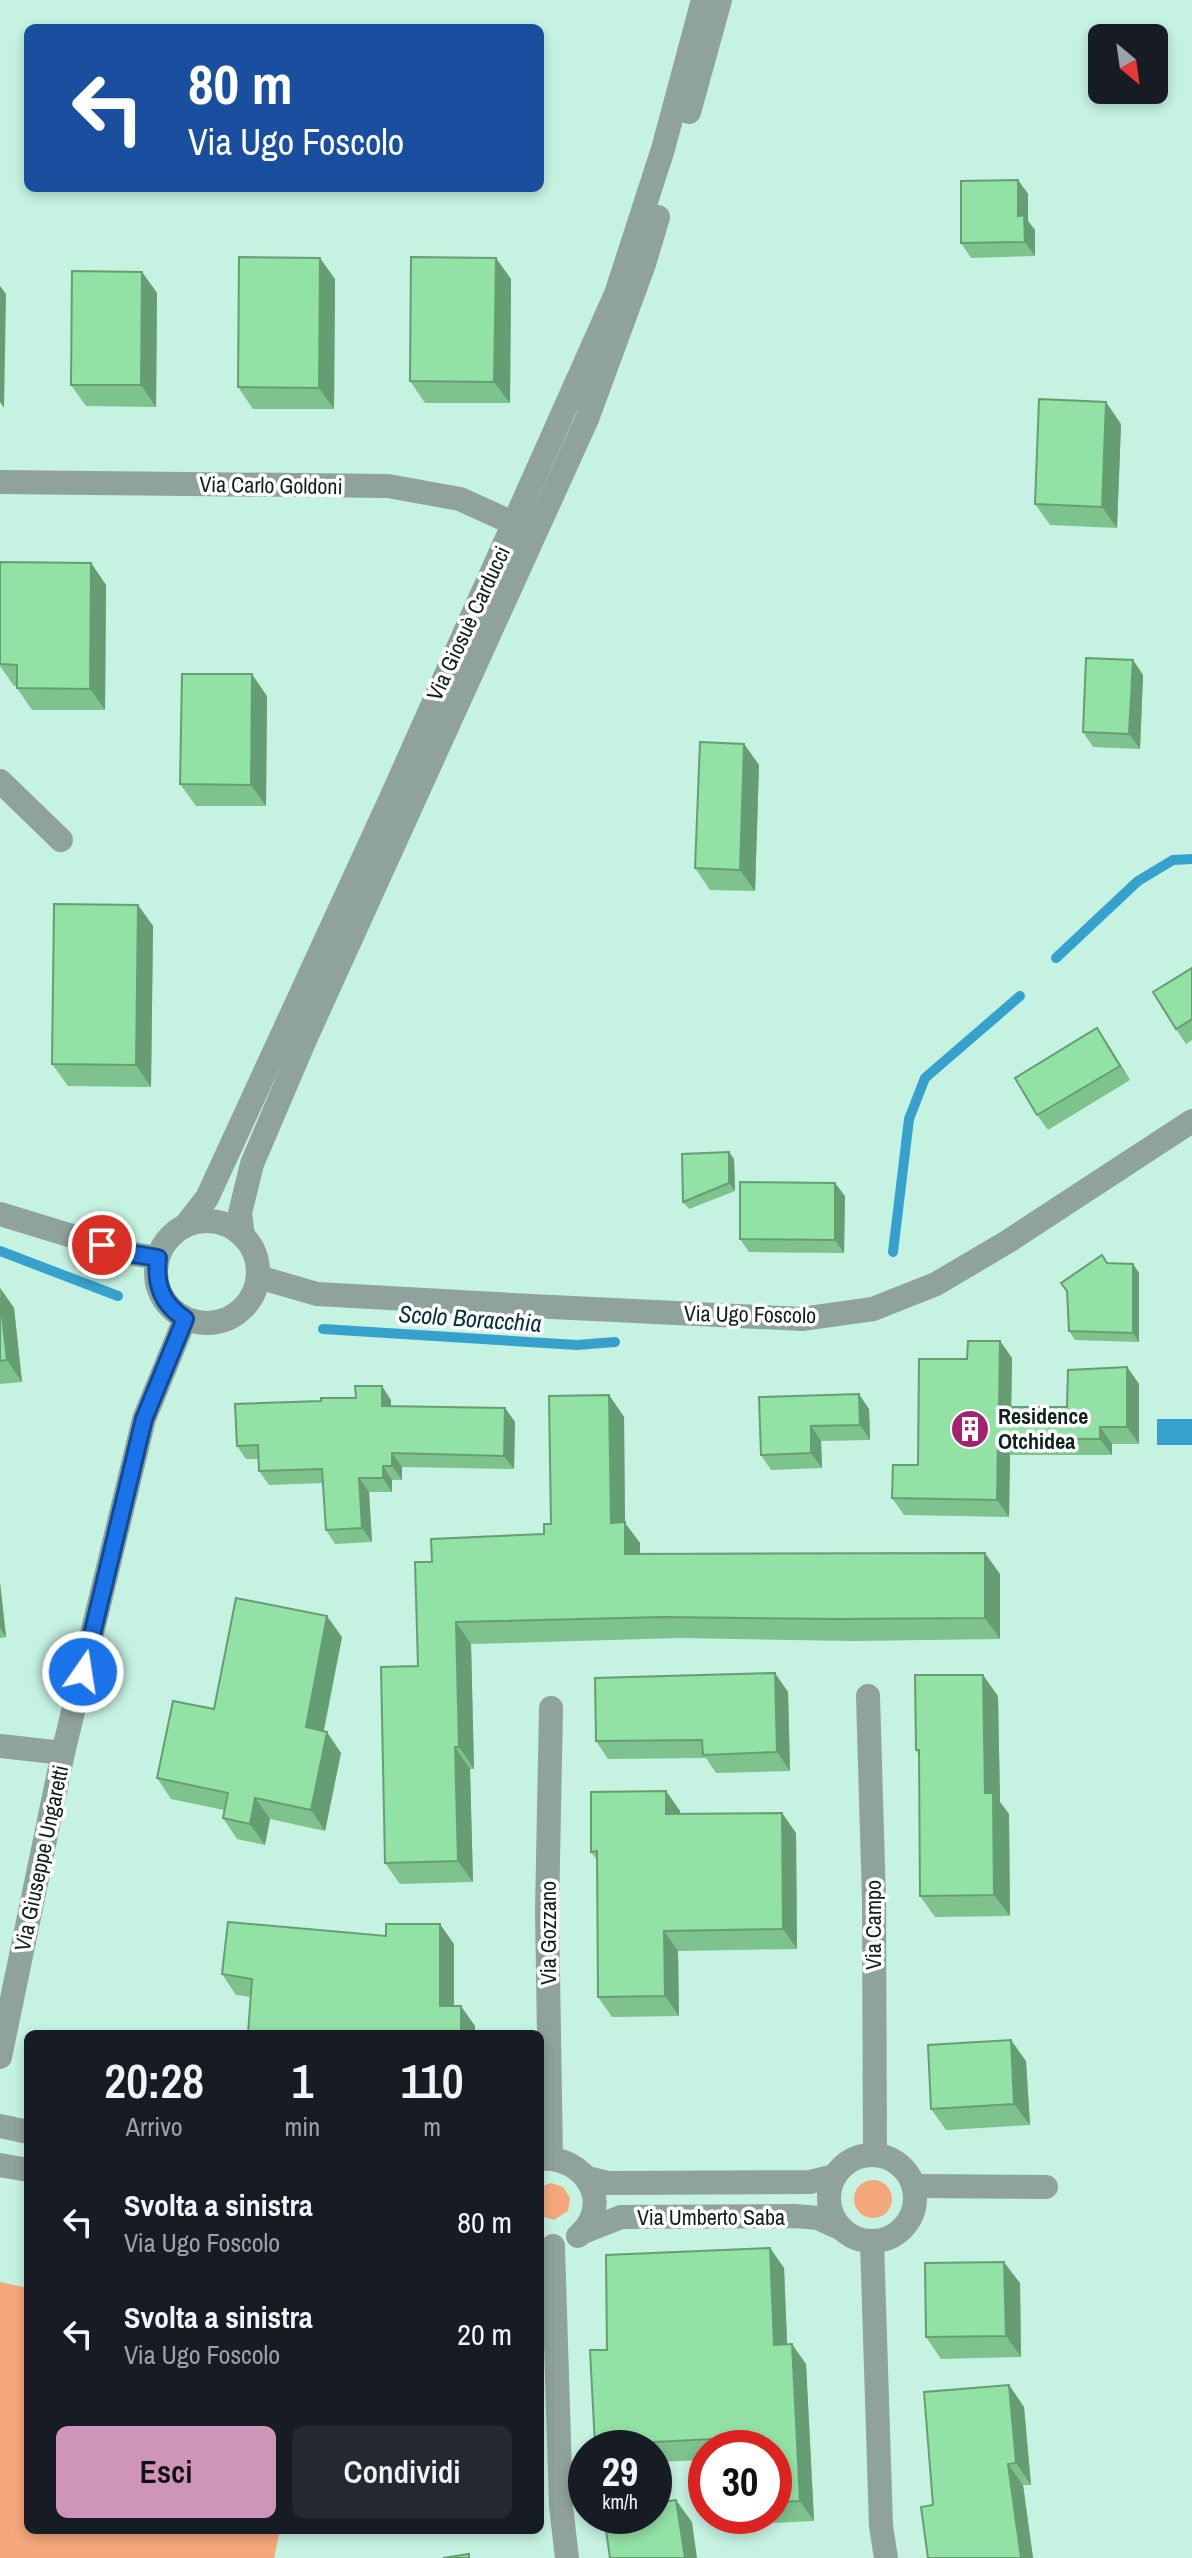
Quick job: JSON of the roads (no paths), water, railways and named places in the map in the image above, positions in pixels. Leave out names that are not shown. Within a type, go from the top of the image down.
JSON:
[{"type":"street","name":"Via Giosuè Carducci","points":[[243,1236],[240,1213],[252,1164],[524,528],[616,294],[663,149],[703,0]]},
{"type":"street","name":"Via Giosuè Carducci","points":[[185,1226],[207,1198],[524,528],[587,419],[644,264],[713,33],[720,0]]},
{"type":"street","name":"Via Carlo Goldoni","points":[[0,482],[388,486],[460,499],[524,528]]},
{"type":"street","points":[[0,781],[61,840]]},
{"type":"street","name":"Via Ugo Foscolo","points":[[258,1277],[317,1294],[500,1304],[802,1319],[873,1309],[936,1284],[1192,1121]]},
{"type":"street","points":[[0,1214],[128,1253],[158,1258]]},
{"type":"street","points":[[200,1222],[216,1222],[231,1227],[243,1236],[257,1262],[258,1277],[254,1292],[245,1306],[233,1316],[217,1322],[201,1323],[185,1319],[173,1311],[158,1286],[158,1258],[164,1245],[185,1226],[200,1222]]},
{"type":"street","name":"Via Giuseppe Ungaretti","points":[[0,2057],[63,1753],[144,1419],[185,1319]]},
{"type":"street","name":"Via Campo","points":[[868,1696],[874,1901],[875,2154]]},
{"type":"street","name":"Via Gozzano","points":[[545,2159],[551,1708]]},
{"type":"street","points":[[0,1746],[63,1753]]},
{"type":"street","points":[[0,2126],[24,2131]]},
{"type":"street","points":[[875,2154],[902,2166],[914,2186],[916,2207],[901,2232],[887,2239],[861,2241],[840,2228],[833,2217],[829,2203],[830,2189],[835,2176],[853,2159],[875,2154]]},
{"type":"street","points":[[545,2159],[565,2161],[578,2168],[587,2178],[594,2200],[593,2211],[583,2232]]},
{"type":"street","points":[[0,2165],[24,2169]]},
{"type":"street","name":"Via Umberto Saba","points":[[587,2178],[608,2183],[810,2182],[835,2176]]},
{"type":"street","points":[[914,2186],[1046,2187]]},
{"type":"street","name":"Via Umberto Saba","points":[[547,2245],[574,2239],[583,2232],[621,2217],[795,2216],[818,2218],[840,2228]]},
{"type":"street","points":[[872,2242],[881,2526],[886,2558]]},
{"type":"street","points":[[547,2245],[561,2506],[567,2558]]},
{"type":"water","points":[[1157,1419],[1192,1419],[1192,1445],[1157,1445]]},
{"type":"waterway","name":"Scolo Boracchia","points":[[1056,958],[1138,881],[1173,860],[1192,859]]},
{"type":"waterway","name":"Scolo Boracchia","points":[[893,1252],[909,1119],[925,1078],[1020,996]]},
{"type":"waterway","name":"Scolo Boracchia","points":[[0,1251],[118,1296]]},
{"type":"waterway","name":"Scolo Boracchia","points":[[323,1329],[577,1345],[615,1342]]},
{"type":"place","name":"Residence Otchidea","points":[[970,1429]]}]
